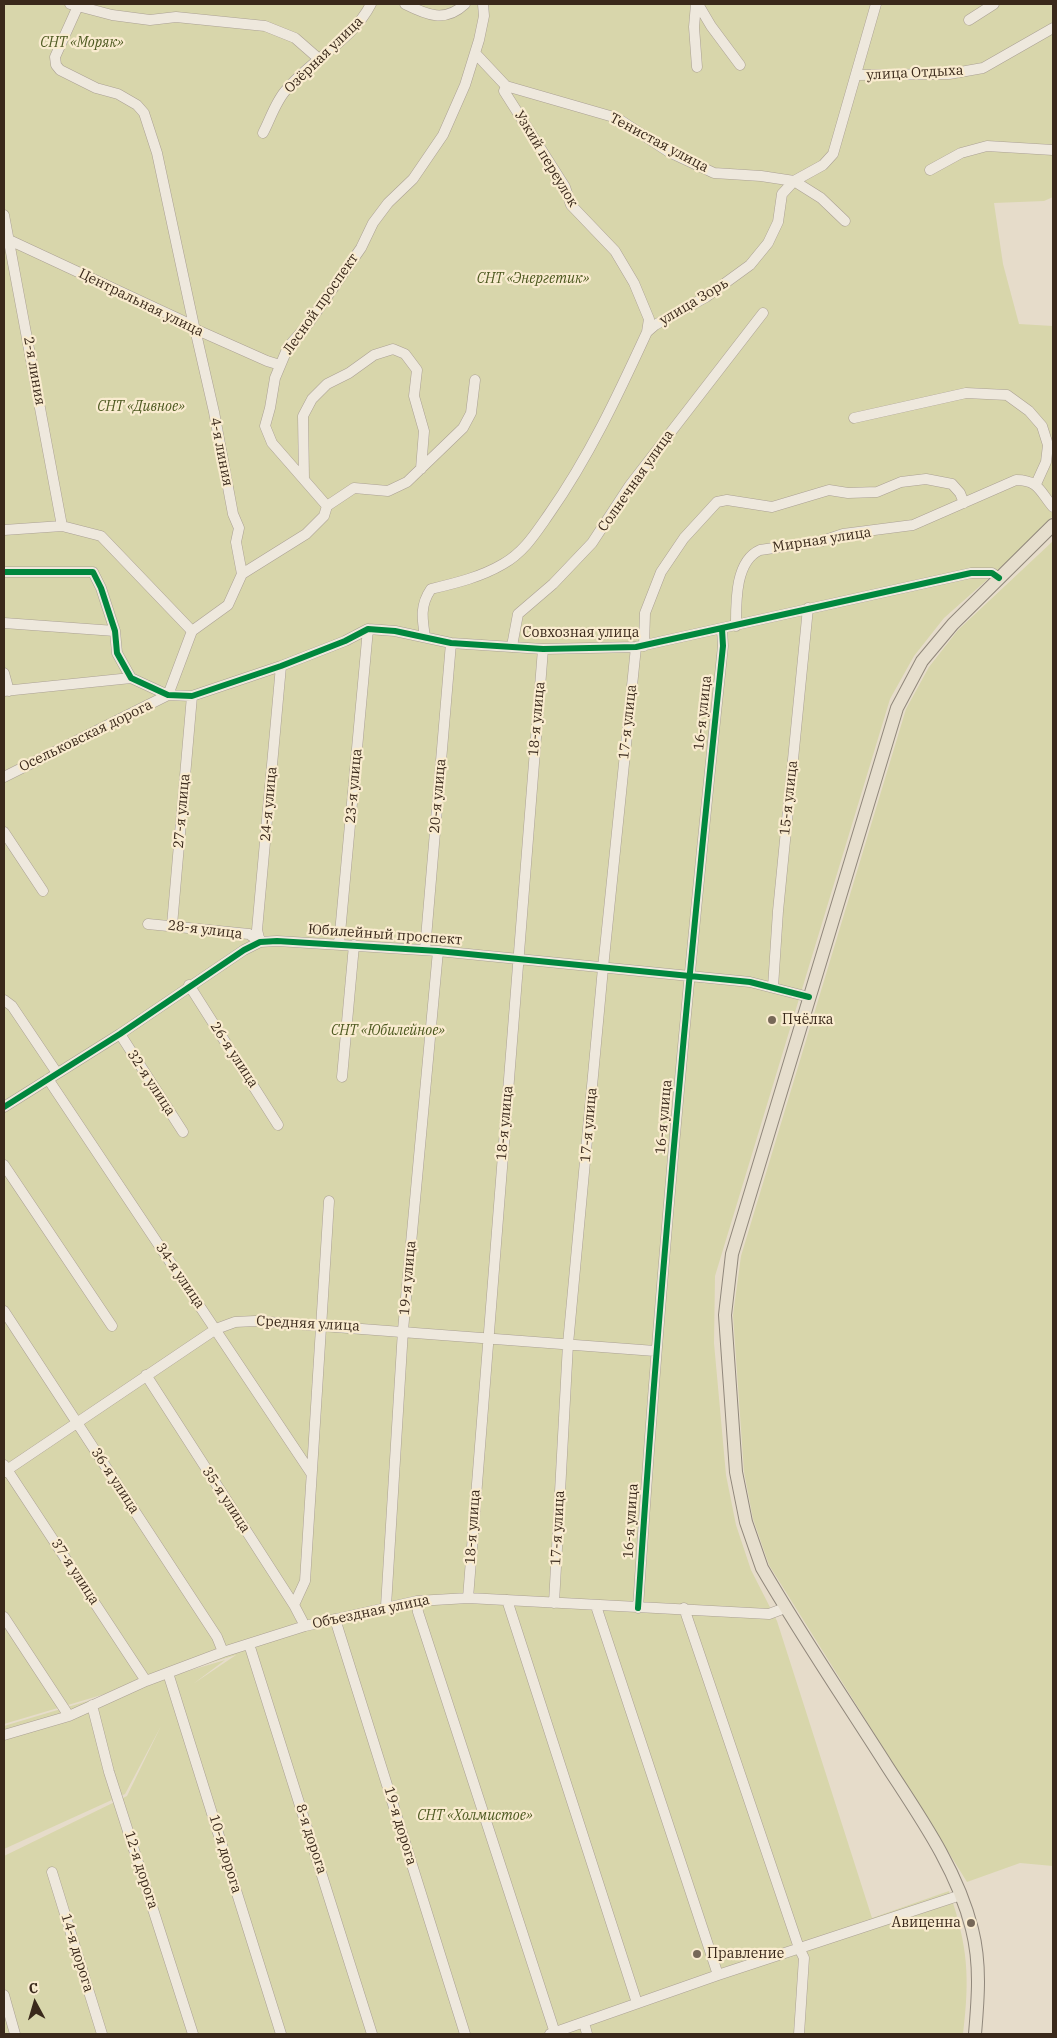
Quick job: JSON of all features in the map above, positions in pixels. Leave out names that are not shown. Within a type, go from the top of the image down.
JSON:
[{"type":"main road","points":[[975,2034],[979,1969],[972,1929],[961,1895],[930,1833],[785,1608],[762,1568],[744,1514],[736,1472],[725,1315],[732,1254],[897,708],[922,661],[953,624],[1053,525]]},
{"type":"street","name":"Озёрная улица","points":[[263,134],[285,90],[318,59],[334,48],[366,14],[372,4]]},
{"type":"street","points":[[404,4],[445,17],[457,11],[465,4]]},
{"type":"street","name":"Лесной проспект","points":[[327,506],[272,443],[265,426],[280,365],[288,347],[308,324],[361,248],[373,223],[432,154],[465,85],[484,16],[483,4]]},
{"type":"street","points":[[697,4],[740,65]]},
{"type":"street","points":[[697,4],[694,28],[697,67]]},
{"type":"street","name":"улица Зорь","points":[[425,637],[421,615],[423,601],[431,589],[484,574],[504,564],[526,546],[564,494],[606,421],[647,332],[655,325],[706,298],[750,265],[768,243],[778,222],[782,194],[794,181],[823,165],[833,154],[876,4]]},
{"type":"street","points":[[969,20],[994,4]]},
{"type":"street","points":[[74,5],[112,15],[150,20],[176,17],[265,26],[295,38],[318,59]]},
{"type":"street","name":"4-я линия","points":[[74,5],[55,57],[56,65],[60,70],[96,88],[118,94],[137,105],[144,112],[156,153],[214,412],[233,514],[238,528],[236,542],[242,574]]},
{"type":"street","name":"улица Отдыха","points":[[857,75],[949,74],[983,68],[1053,28]]},
{"type":"street","points":[[475,53],[506,86]]},
{"type":"street","name":"Тенистая улица","points":[[506,86],[617,118],[669,152],[714,173],[761,176],[794,181],[821,198],[845,221]]},
{"type":"street","name":"Узкий переулок","points":[[506,86],[504,91],[565,187],[571,205],[614,251],[634,283],[648,319],[647,332]]},
{"type":"street","points":[[930,170],[961,153],[987,146],[1053,150]]},
{"type":"street","name":"2-я линия","points":[[4,215],[62,526]]},
{"type":"street","name":"Центральная улица","points":[[7,239],[194,328],[280,365]]},
{"type":"street","name":"Солнечная улица","points":[[512,646],[518,614],[553,584],[592,543],[630,485],[763,314]]},
{"type":"street","points":[[304,479],[303,416],[312,399],[327,384],[349,373],[374,355],[393,349],[405,354],[417,370],[414,396],[424,431],[421,469]]},
{"type":"street","points":[[168,695],[192,631],[228,605],[242,574],[306,534],[324,516],[327,506],[354,488],[388,491],[406,482],[463,428],[471,413],[474,380]]},
{"type":"street","points":[[854,418],[966,393],[1007,395],[1029,411],[1042,426],[1048,445],[1046,462],[1036,484]]},
{"type":"street","name":"17-я улица","points":[[554,1603],[568,1344],[603,968],[645,613],[662,572],[684,538],[717,502],[727,500],[772,507],[829,490],[848,494],[877,492],[901,482],[926,479],[952,484],[960,493],[964,503]]},
{"type":"street","points":[[964,503],[1016,480],[1027,480],[1036,484],[1053,507]]},
{"type":"street","name":"Мирная улица","points":[[736,626],[738,583],[752,553],[760,550],[822,541],[843,534],[914,525],[964,503]]},
{"type":"street","points":[[4,530],[62,526],[101,536],[192,631]]},
{"type":"street","points":[[4,572],[93,572],[101,588],[115,631],[117,652],[131,678]]},
{"type":"street","name":"Совхозная улица","points":[[368,629],[425,637],[451,643],[542,648],[640,646],[971,573],[992,573],[999,578]]},
{"type":"street","name":"15-я улица","points":[[773,987],[778,911],[808,608]]},
{"type":"street","points":[[4,623],[115,631]]},
{"type":"street","name":"16-я улица","points":[[638,1608],[655,1352],[688,976],[723,646],[722,628]]},
{"type":"street","points":[[4,673],[7,691],[131,678],[168,695],[192,696],[281,666],[345,641],[368,629]]},
{"type":"street","name":"23-я улица","points":[[339,944],[368,629]]},
{"type":"street","name":"20-я улица","points":[[425,950],[451,643]]},
{"type":"street","name":"18-я улица","points":[[468,1598],[542,648]]},
{"type":"street","name":"24-я улица","points":[[260,942],[257,930],[281,666]]},
{"type":"street","name":"Осельковская дорога","points":[[4,776],[168,695]]},
{"type":"street","name":"27-я улица","points":[[172,925],[192,696]]},
{"type":"street","points":[[4,832],[43,891]]},
{"type":"street","name":"28-я улица","points":[[148,924],[249,934],[260,942]]},
{"type":"street","name":"Юбилейный проспект","points":[[4,1107],[120,1034],[189,985],[260,942],[277,940],[438,951],[750,982],[809,997]]},
{"type":"street","points":[[342,1077],[354,945]]},
{"type":"street","name":"19-я улица","points":[[386,1606],[403,1330],[438,951]]},
{"type":"street","name":"26-я улица","points":[[189,985],[278,1125]]},
{"type":"street","name":"34-я улица","points":[[4,1000],[12,1006],[52,1076],[311,1473]]},
{"type":"street","name":"32-я улица","points":[[120,1034],[184,1132]]},
{"type":"street","points":[[4,1165],[112,1326]]},
{"type":"street","points":[[294,1605],[305,1581],[320,1324],[330,1201]]},
{"type":"street","name":"36-я улица","points":[[4,1312],[217,1637],[223,1652]]},
{"type":"street","name":"Средняя улица","points":[[5,1468],[216,1330],[235,1322],[320,1324],[655,1352]]},
{"type":"street","name":"35-я улица","points":[[146,1375],[294,1605],[305,1626]]},
{"type":"street","name":"37-я улица","points":[[5,1468],[146,1681]]},
{"type":"street","name":"Объездная улица","points":[[4,1735],[69,1716],[146,1681],[223,1652],[305,1626],[386,1606],[417,1601],[468,1598],[769,1614],[785,1608]]},
{"type":"street","points":[[507,1600],[637,2003]]},
{"type":"street","points":[[417,1601],[418,1612],[553,2034],[718,1975],[961,1895]]},
{"type":"street","points":[[596,1606],[718,1975]]},
{"type":"street","points":[[684,1608],[804,1958],[799,2034]]},
{"type":"street","points":[[4,1618],[69,1716]]},
{"type":"street","name":"19-я дорога","points":[[335,1618],[465,2034]]},
{"type":"street","name":"8-я дорога","points":[[249,1644],[372,2034]]},
{"type":"street","name":"10-я дорога","points":[[168,1673],[281,2034]]},
{"type":"street","name":"12-я дорога","points":[[92,1705],[110,1772],[193,2034]]},
{"type":"street","name":"14-я дорога","points":[[52,1872],[102,2034]]},
{"type":"street","points":[[4,1995],[15,2034]]},
{"type":"street","points":[[584,2022],[587,2034]]},
{"type":"green space","points":[[4,4],[1053,4],[1053,197],[1044,201],[994,203],[1003,264],[1019,324],[1053,326],[1053,516],[1015,555],[944,618],[914,656],[890,699],[715,1276],[714,1343],[726,1475],[736,1525],[751,1570],[777,1621],[872,1918],[949,1891],[964,1945],[966,1962],[967,1978],[963,2034],[4,2034],[4,1856],[127,1796],[161,1726],[125,1794],[4,1849],[4,1726],[225,1660],[193,1684],[236,1655],[4,1724]]},
{"type":"green space","points":[[1053,541],[1053,1866],[1020,1863],[967,1882],[769,1565],[753,1519],[744,1472],[733,1315],[741,1256],[906,709],[929,667],[958,630]]},
{"type":"cycle path","points":[[4,572],[93,572],[101,588],[115,631],[117,653],[131,678],[168,695],[192,696],[281,666],[345,641],[368,629],[395,631],[451,643],[543,649],[636,647],[971,573],[992,573],[999,578]]},
{"type":"cycle path","points":[[638,1608],[665,1246],[698,886],[723,646],[722,629]]},
{"type":"cycle path","points":[[4,1107],[120,1034],[244,950],[260,942],[277,941],[438,951],[750,982],[809,997]]},
{"type":"place","name":"Пчёлка","points":[[772,1020]]},
{"type":"place","name":"Авиценна","points":[[971,1923]]},
{"type":"place","name":"Правление","points":[[697,1954]]},
{"type":"park label","name":"СНТ «Моряк»","points":[[82,43]]},
{"type":"park label","name":"СНТ «Энергетик»","points":[[533,279]]},
{"type":"park label","name":"СНТ «Дивное»","points":[[141,407]]},
{"type":"park label","name":"СНТ «Юбилейное»","points":[[388,1031]]},
{"type":"park label","name":"СНТ «Холмистое»","points":[[475,1816]]}]
